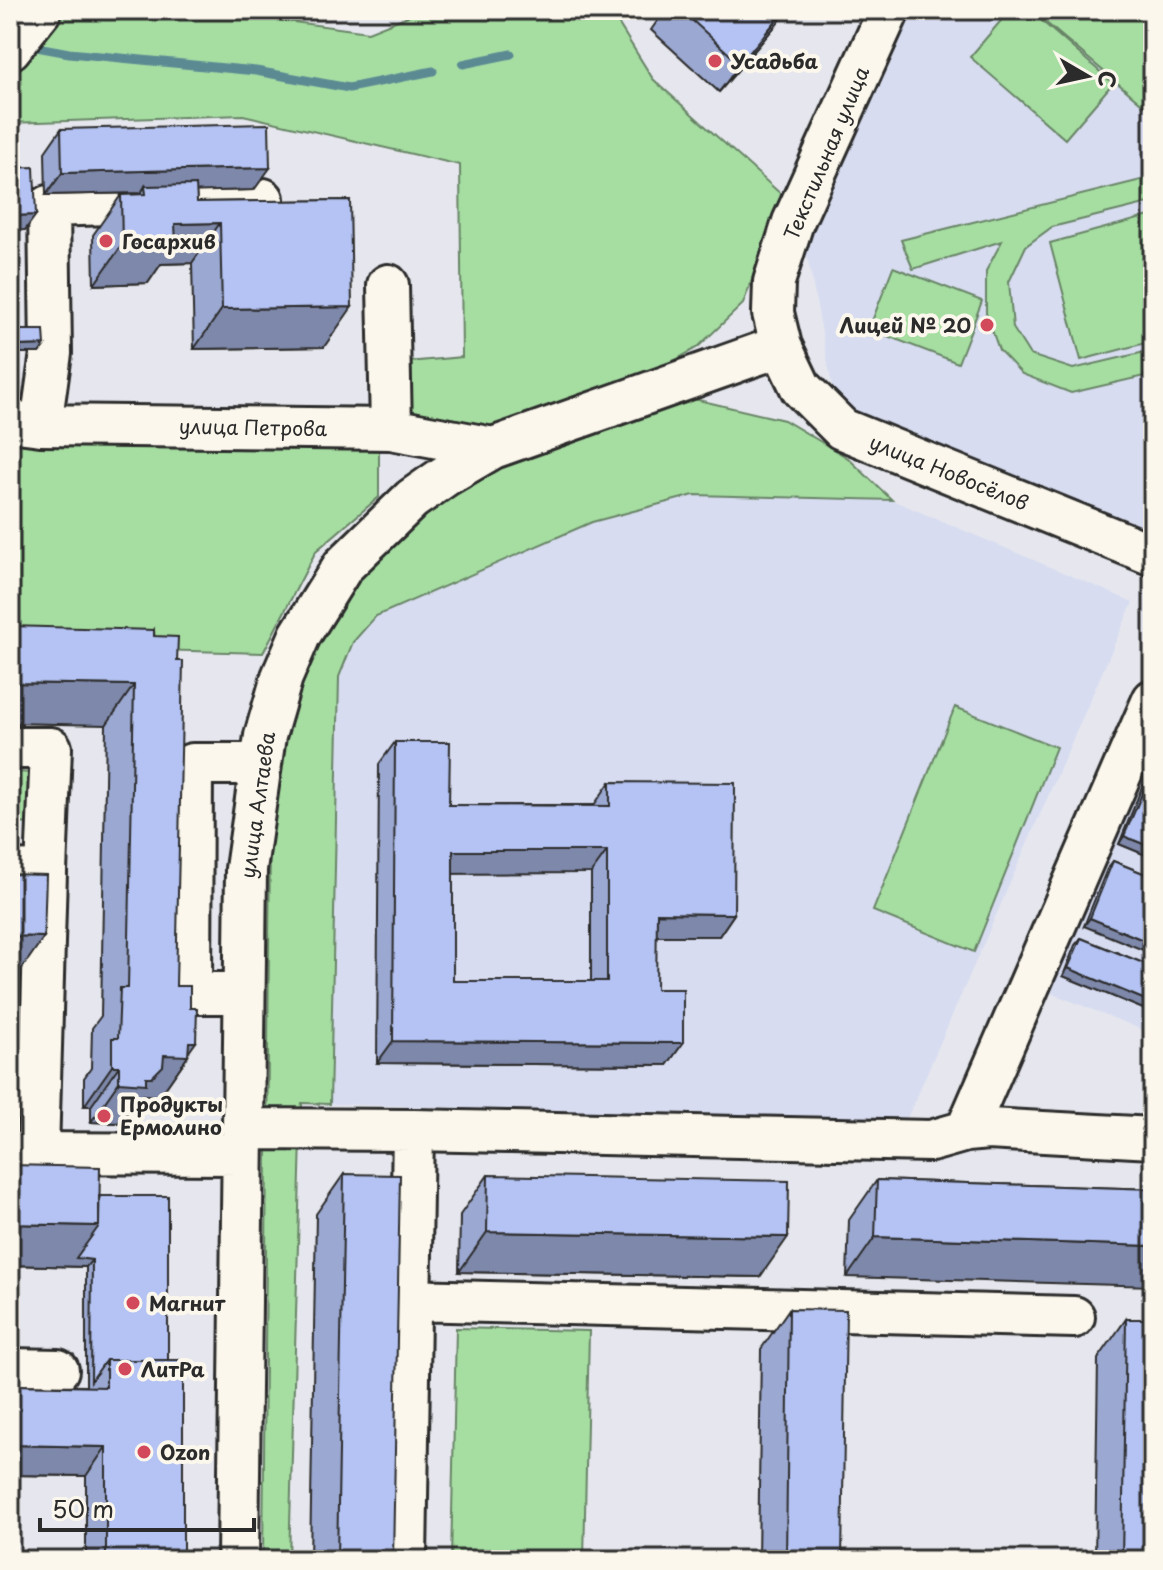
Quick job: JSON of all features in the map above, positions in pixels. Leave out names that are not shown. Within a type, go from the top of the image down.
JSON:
[{"type":"street","points":[[10,49],[41,10]]},
{"type":"street","name":"Текстильная улица","points":[[781,346],[773,313],[774,282],[793,222],[889,10]]},
{"type":"street","points":[[26,423],[51,353],[49,206],[263,199]]},
{"type":"street","points":[[388,285],[391,429]]},
{"type":"street","name":"улица Алтаева","points":[[238,1560],[246,869],[265,736],[282,677],[300,635],[343,566],[412,499],[445,476],[493,448],[781,346]]},
{"type":"street","name":"улица Новосёлов","points":[[781,346],[801,388],[842,429],[1153,555]]},
{"type":"street","name":"улица Петрова","points":[[26,423],[391,429],[493,448]]},
{"type":"street","points":[[966,1131],[1153,700]]},
{"type":"street","points":[[10,748],[51,748],[28,872],[24,1153],[413,1130],[931,1141],[966,1131],[988,1129],[1153,1138]]},
{"type":"street","points":[[244,993],[191,993],[192,764],[260,764]]},
{"type":"street","points":[[406,1560],[413,1130]]},
{"type":"street","points":[[410,1300],[1074,1317]]},
{"type":"street","points":[[10,1369],[58,1370]]},
{"type":"shaded area","name":"Лицей № 20","points":[[910,10],[1153,10],[1153,532],[836,406],[805,244]]},
{"type":"shaded area","points":[[694,495],[892,500],[1133,602],[906,1121],[330,1104],[339,677],[353,642],[376,616],[592,522]]},
{"type":"shaded area","points":[[1136,768],[1153,775],[1153,1034],[1041,989]]},
{"type":"green space","points":[[50,10],[203,10],[368,32],[423,10],[610,10],[653,79],[783,196],[743,304],[698,347],[644,378],[477,435],[405,421],[397,363],[462,357],[460,165],[243,115],[10,123],[10,47]]},
{"type":"green space","points":[[1010,10],[1029,10],[1113,83],[1065,139],[970,57]]},
{"type":"green space","points":[[1031,10],[1153,10],[1153,113]]},
{"type":"green space","points":[[1153,177],[1153,202],[1052,227],[1026,246],[1009,282],[1013,328],[1030,355],[1073,369],[1153,350],[1153,374],[1071,393],[1022,374],[999,350],[986,313],[986,271],[1002,241],[913,269],[901,240]]},
{"type":"green space","points":[[1153,215],[1153,341],[1081,360],[1050,243]]},
{"type":"green space","points":[[893,267],[982,301],[958,363],[869,329]]},
{"type":"green space","points":[[694,399],[784,420],[848,458],[892,500],[694,495],[592,522],[376,616],[353,642],[339,677],[330,1104],[302,1103],[289,1560],[263,1560],[270,843],[284,749],[305,665],[346,579],[485,461],[640,402]]},
{"type":"green space","points":[[379,440],[379,497],[316,551],[263,653],[10,646],[10,444]]},
{"type":"green space","points":[[955,707],[1056,747],[974,952],[873,911]]},
{"type":"green space","points":[[10,772],[39,773],[37,824],[10,823]]},
{"type":"green space","points":[[456,1328],[589,1331],[584,1560],[451,1560]]},
{"type":"building","points":[[681,10],[785,10],[740,64]]},
{"type":"building","points":[[269,124],[270,168],[62,173],[61,129]]},
{"type":"building","points":[[34,167],[36,215],[10,216],[10,168]]},
{"type":"building","points":[[196,185],[197,202],[350,200],[352,307],[222,309],[220,223],[175,224],[176,243],[122,245],[121,195],[146,194],[145,186]]},
{"type":"building","points":[[15,330],[44,330],[45,345],[15,346]]},
{"type":"building","points":[[10,626],[154,630],[154,636],[178,637],[177,661],[183,661],[176,986],[190,986],[190,1008],[197,1008],[196,1042],[189,1042],[188,1056],[164,1055],[163,1066],[152,1077],[146,1077],[146,1084],[119,1082],[119,1066],[112,1066],[112,1038],[118,1038],[120,988],[128,988],[134,685],[10,683]]},
{"type":"building","points":[[395,742],[450,742],[449,805],[610,806],[610,782],[735,783],[734,914],[657,913],[656,989],[683,989],[683,1043],[393,1041]],"holes":[[[453,851],[607,851],[607,981],[453,981]]]},
{"type":"building","points":[[1148,780],[1153,782],[1153,848],[1124,836]]},
{"type":"building","points":[[1113,861],[1153,877],[1153,944],[1090,918]]},
{"type":"building","points":[[10,874],[46,875],[44,937],[10,936]]},
{"type":"building","points":[[1081,938],[1153,967],[1153,1003],[1068,968]]},
{"type":"building","points":[[10,1165],[100,1167],[99,1226],[10,1224]]},
{"type":"building","points":[[344,1174],[400,1175],[393,1560],[337,1560]]},
{"type":"building","points":[[488,1175],[789,1181],[788,1237],[487,1232]]},
{"type":"building","points":[[877,1180],[1153,1189],[1153,1246],[875,1237]]},
{"type":"building","points":[[99,1196],[168,1196],[168,1360],[106,1360],[91,1381],[92,1260],[76,1258],[99,1226]]},
{"type":"building","points":[[789,1309],[846,1310],[842,1560],[786,1560]]},
{"type":"building","points":[[1126,1319],[1153,1319],[1153,1560],[1122,1560]]},
{"type":"building","points":[[106,1360],[183,1360],[183,1560],[106,1560],[106,1447],[10,1445],[10,1385],[106,1387]]},
{"type":"waterway","points":[[26,45],[69,53],[256,71],[349,88],[433,71]]},
{"type":"waterway","points":[[463,64],[511,54]]},
{"type":"place","name":"Усадьба","points":[[715,61]]},
{"type":"place","name":"Госархив","points":[[106,241]]},
{"type":"place","name":"Лицей № 20","points":[[987,325]]},
{"type":"place","name":"Продукты Ермолино","points":[[104,1116]]},
{"type":"place","name":"Магнит","points":[[133,1303]]},
{"type":"place","name":"ЛитРа","points":[[125,1369]]},
{"type":"place","name":"Ozon","points":[[144,1452]]}]
